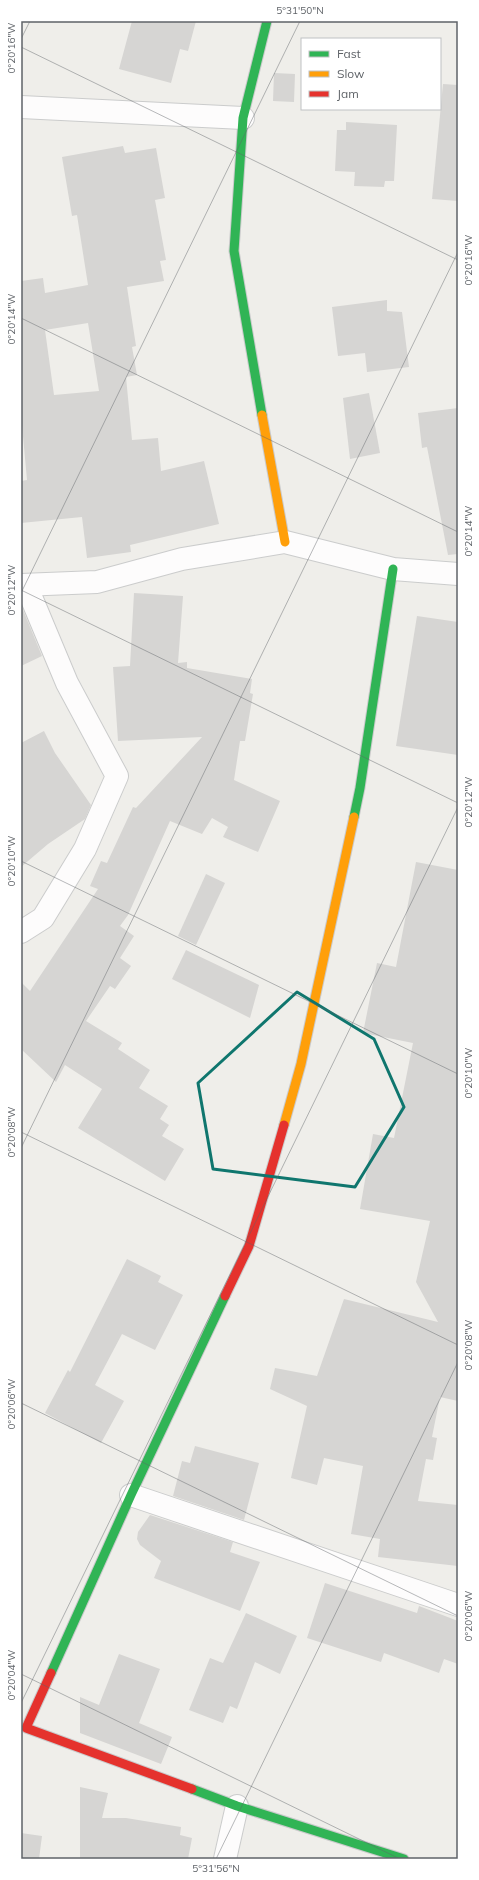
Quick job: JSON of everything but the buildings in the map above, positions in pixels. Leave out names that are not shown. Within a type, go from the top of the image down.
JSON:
[{"type":"street","points":[[267,21],[243,118],[234,251],[251,342],[269,460],[285,542]]},
{"type":"street","points":[[21,107],[243,118]]},
{"type":"street","points":[[21,932],[43,918],[47,912],[85,849],[117,776],[67,683],[24,585],[97,582],[182,559],[285,542],[393,568],[458,574]]},
{"type":"street","points":[[393,568],[358,796],[301,1064],[250,1246],[131,1494],[23,1728],[237,1806],[404,1859]]},
{"type":"street","points":[[131,1494],[458,1605]]},
{"type":"street","points":[[225,1859],[237,1806]]},
{"type":"highlighted area","points":[[297,992],[374,1039],[404,1107],[355,1187],[213,1169],[198,1083]]},
{"type":"traffic: fast","points":[[262,415],[234,251],[243,118],[267,21]]},
{"type":"traffic: fast","points":[[354,817],[360,788],[393,569]]},
{"type":"traffic: fast","points":[[51,1673],[131,1495],[225,1296]]},
{"type":"traffic: fast","points":[[192,1789],[237,1806],[404,1859]]},
{"type":"traffic: slow","points":[[262,415],[285,542]]},
{"type":"traffic: slow","points":[[284,1125],[301,1064],[354,817]]},
{"type":"traffic: jam","points":[[225,1296],[249,1246],[284,1125]]},
{"type":"traffic: jam","points":[[51,1673],[26,1728],[192,1789]]}]
